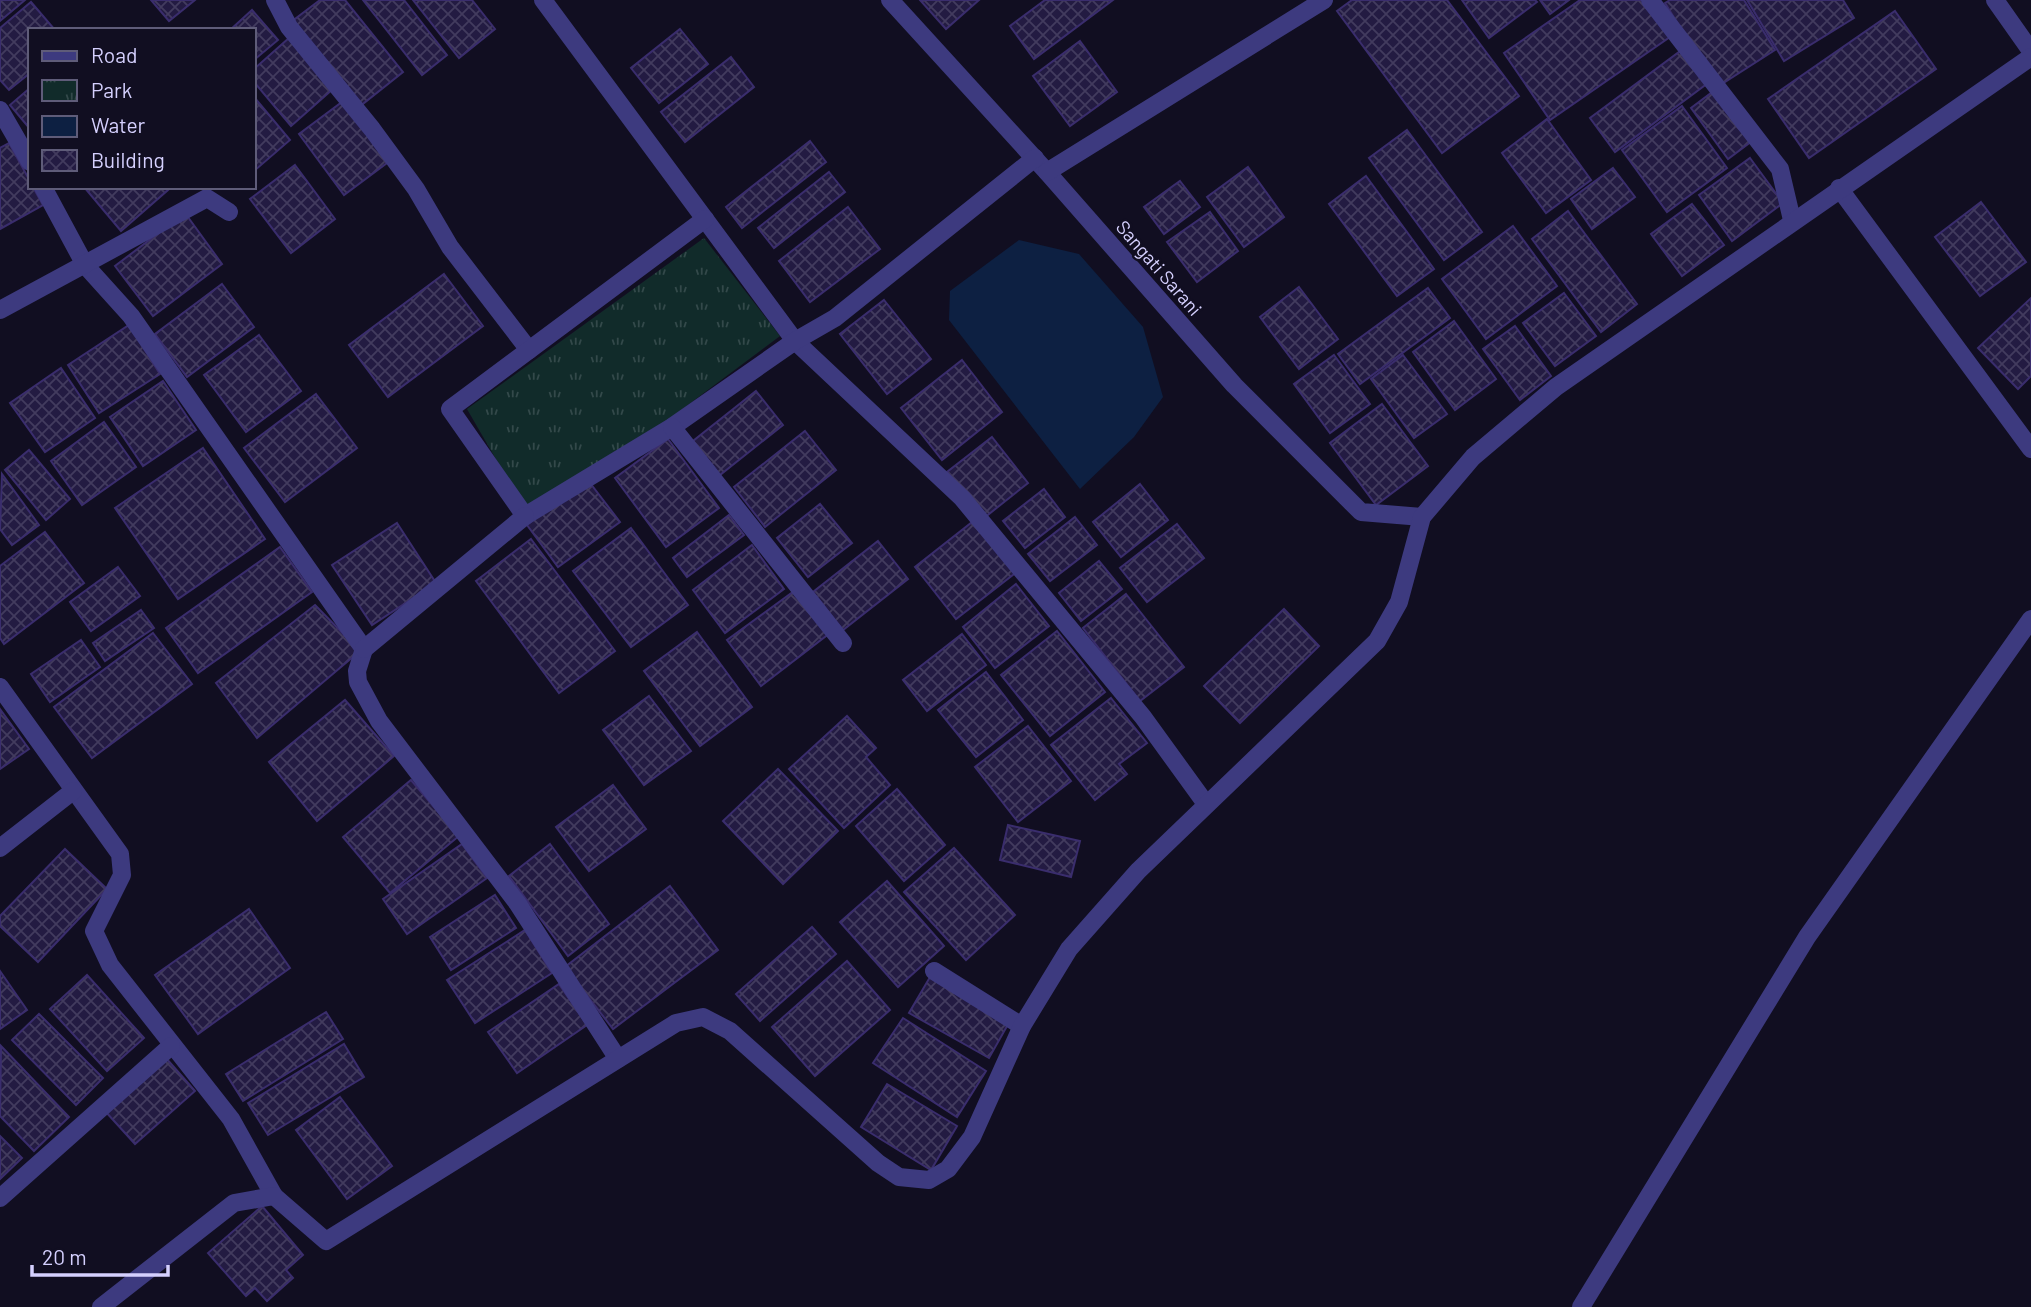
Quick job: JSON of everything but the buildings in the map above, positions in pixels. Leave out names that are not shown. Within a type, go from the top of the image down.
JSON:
[{"type":"street","points":[[275,0],[289,27],[372,129],[416,189],[450,247],[529,350]]},
{"type":"street","points":[[543,0],[795,341],[962,499],[1143,717],[1206,804]]},
{"type":"street","name":"Sangati Sarani","points":[[891,0],[1035,158],[1234,385],[1361,512],[1422,517]]},
{"type":"street","points":[[1047,172],[1324,0]]},
{"type":"street","points":[[1650,0],[1780,169],[1792,220]]},
{"type":"street","points":[[1995,0],[2031,51]]},
{"type":"street","points":[[0,687],[120,853],[122,875],[94,931],[110,965],[231,1119],[274,1196],[326,1241],[676,1023],[703,1017],[730,1031],[877,1163],[899,1177],[929,1180],[948,1169],[972,1137],[1022,1026],[1069,948],[1138,871],[1377,641],[1399,602],[1422,517],[1473,457],[1556,387],[1792,220],[2031,57]]},
{"type":"street","points":[[0,110],[28,159]]},
{"type":"street","points":[[618,1059],[518,904],[379,721],[358,682],[357,671],[364,649],[524,516],[672,428],[795,341],[835,318],[1035,158]]},
{"type":"street","points":[[1839,188],[2031,449]]},
{"type":"street","points":[[44,189],[85,265],[131,316],[364,649]]},
{"type":"street","points":[[0,310],[207,198],[229,212]]},
{"type":"street","points":[[524,516],[450,408],[705,219]]},
{"type":"street","points":[[672,428],[843,643]]},
{"type":"street","points":[[1581,1307],[1807,937],[2031,619]]},
{"type":"street","points":[[0,848],[73,791]]},
{"type":"street","points":[[934,971],[1022,1026]]},
{"type":"street","points":[[0,1198],[171,1045]]},
{"type":"street","points":[[101,1307],[234,1203],[274,1196]]},
{"type":"green space","points":[[704,238],[780,336],[657,428],[527,513],[467,409]]},
{"type":"water","points":[[1019,240],[1079,254],[1143,327],[1163,397],[1134,437],[1080,489],[949,320],[950,291]]}]
